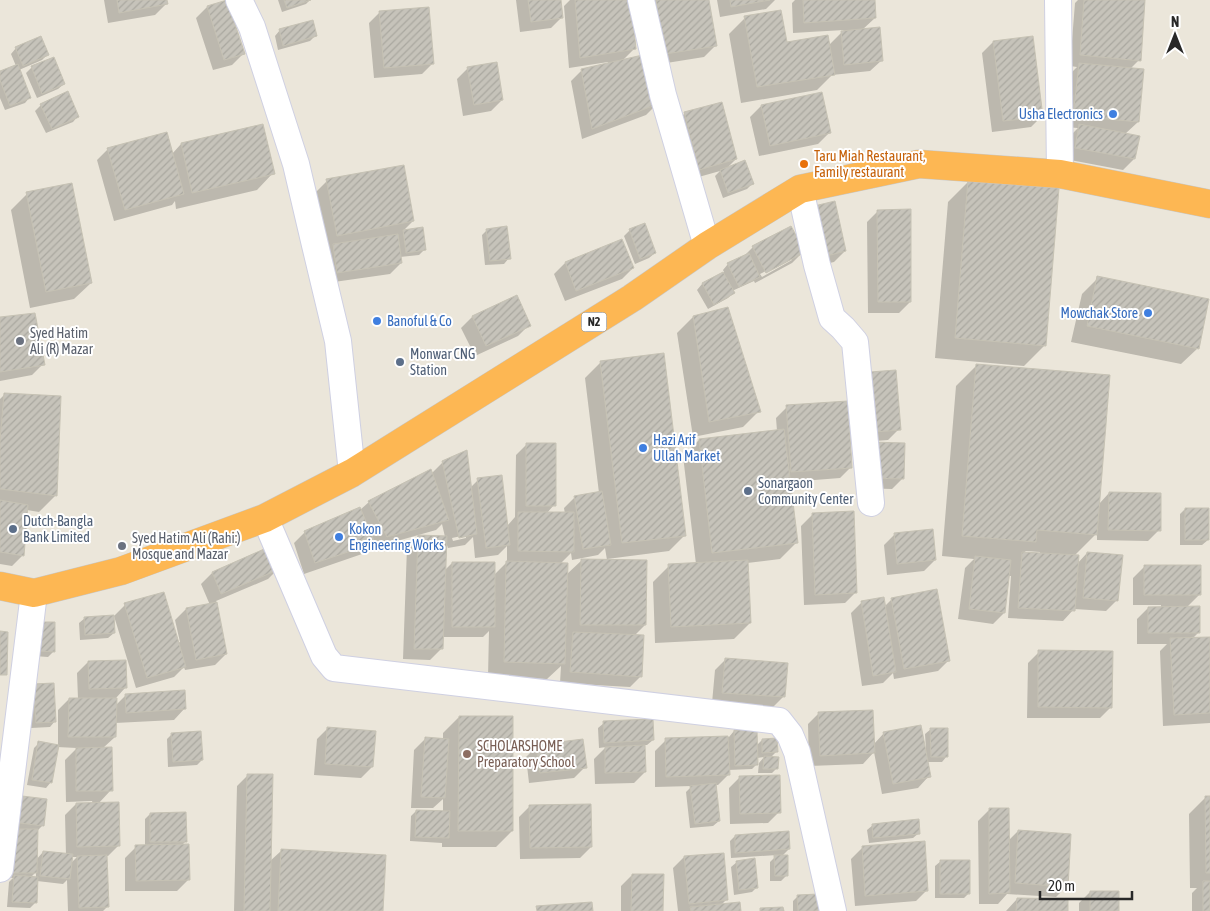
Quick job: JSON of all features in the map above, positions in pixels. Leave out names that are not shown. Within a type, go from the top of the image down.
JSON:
[{"type":"highway","name":"N2","points":[[0,586],[34,593],[121,571],[265,518],[352,473],[632,298],[707,246],[800,189],[919,164],[1060,174],[1210,204]]},
{"type":"street","points":[[239,0],[252,27],[296,164],[318,254],[338,341],[352,473]]},
{"type":"street","points":[[641,0],[663,95],[707,246]]},
{"type":"street","points":[[1058,0],[1060,174]]},
{"type":"street","points":[[800,189],[817,265],[832,318],[855,342],[871,503]]},
{"type":"street","points":[[265,518],[324,656],[334,668],[779,721],[790,735],[797,752],[833,911]]},
{"type":"street","points":[[0,869],[34,593]]},
{"type":"building","points":[[117,0],[167,0],[168,4],[119,13]]},
{"type":"building","points":[[227,0],[245,54],[224,60],[207,6]]},
{"type":"building","points":[[284,0],[311,0],[287,8]]},
{"type":"building","points":[[528,0],[561,0],[563,18],[531,22]]},
{"type":"building","points":[[575,0],[631,0],[636,49],[580,58]]},
{"type":"building","points":[[656,0],[709,0],[717,46],[665,54]]},
{"type":"building","points":[[730,0],[770,0],[731,7]]},
{"type":"building","points":[[803,0],[875,0],[876,18],[804,23]]},
{"type":"building","points":[[1084,0],[1145,0],[1141,61],[1080,55]]},
{"type":"building","points":[[429,7],[434,64],[384,68],[379,11]]},
{"type":"building","points":[[781,10],[787,42],[828,35],[835,75],[757,87],[744,16]]},
{"type":"building","points":[[313,20],[317,36],[283,46],[279,29]]},
{"type":"building","points":[[880,27],[883,61],[844,65],[841,31]]},
{"type":"building","points":[[41,36],[49,55],[23,66],[15,47]]},
{"type":"building","points":[[1033,36],[1043,117],[1003,121],[993,41]]},
{"type":"building","points":[[647,54],[658,104],[592,129],[581,69]]},
{"type":"building","points":[[54,57],[65,84],[42,94],[31,66]]},
{"type":"building","points":[[497,62],[503,100],[474,105],[467,67]]},
{"type":"building","points":[[1079,63],[1144,69],[1139,122],[1073,116]]},
{"type":"building","points":[[18,64],[31,98],[10,106],[0,80],[0,71]]},
{"type":"building","points":[[68,91],[79,117],[52,129],[40,104]]},
{"type":"building","points":[[822,92],[831,133],[770,146],[761,105]]},
{"type":"building","points":[[722,102],[737,159],[699,170],[684,112]]},
{"type":"building","points":[[263,124],[275,174],[192,193],[181,143]]},
{"type":"building","points":[[1079,124],[1140,136],[1135,159],[1075,148]]},
{"type":"building","points":[[167,132],[184,194],[125,210],[107,148]]},
{"type":"building","points":[[745,160],[754,184],[728,193],[720,170]]},
{"type":"building","points":[[404,165],[414,221],[337,236],[326,179]]},
{"type":"building","points":[[968,180],[1059,188],[1046,346],[955,338]]},
{"type":"building","points":[[72,183],[92,283],[46,292],[26,192]]},
{"type":"building","points":[[835,201],[846,251],[818,258],[806,208]]},
{"type":"building","points":[[911,209],[911,302],[878,302],[877,210]]},
{"type":"building","points":[[645,223],[656,253],[640,259],[629,229]]},
{"type":"building","points":[[507,226],[511,259],[490,261],[486,229]]},
{"type":"building","points":[[791,226],[805,252],[766,273],[752,246]]},
{"type":"building","points":[[423,227],[426,250],[406,253],[403,230]]},
{"type":"building","points":[[398,234],[402,263],[337,273],[333,244]]},
{"type":"building","points":[[622,239],[634,268],[576,291],[565,262]]},
{"type":"building","points":[[749,253],[760,277],[739,287],[727,263]]},
{"type":"building","points":[[723,272],[735,293],[714,305],[702,283]]},
{"type":"building","name":"Mowchak Store","points":[[1097,276],[1209,299],[1199,349],[1087,326]]},
{"type":"building","points":[[517,295],[531,326],[486,346],[472,316]]},
{"type":"building","points":[[728,307],[761,412],[709,422],[693,316]]},
{"type":"building","name":"Syed Hatim Ali (R) Mazar","points":[[35,313],[45,365],[0,372],[0,317]]},
{"type":"building","name":"Hazi Arif Ullah Market","points":[[664,353],[686,536],[622,543],[600,361]]},
{"type":"building","points":[[976,364],[1110,375],[1097,535],[1037,530],[1036,542],[962,536]]},
{"type":"building","points":[[896,370],[901,430],[874,432],[870,372]]},
{"type":"building","points":[[4,393],[61,396],[57,496],[0,489],[0,441]]},
{"type":"building","points":[[848,401],[852,468],[791,472],[786,405]]},
{"type":"building","name":"Sonargaon Community Center","points":[[784,429],[798,543],[712,553],[699,439]]},
{"type":"building","points":[[870,442],[905,443],[904,479],[869,478]]},
{"type":"building","points":[[526,443],[556,443],[556,506],[526,506]]},
{"type":"building","points":[[467,450],[477,534],[459,538],[442,461]]},
{"type":"building","points":[[431,469],[449,520],[387,537],[368,501]]},
{"type":"building","points":[[502,475],[510,545],[486,548],[477,478]]},
{"type":"building","points":[[602,491],[611,545],[583,549],[574,496]]},
{"type":"building","points":[[1109,492],[1161,493],[1161,531],[1108,530]]},
{"type":"building","name":"Dutch-Bangla Bank Limited","points":[[0,500],[28,505],[24,556],[0,552]]},
{"type":"building","name":"Kokon Engineering Works","points":[[360,507],[375,543],[315,563],[304,531]]},
{"type":"building","points":[[1185,508],[1209,508],[1209,540],[1185,540]]},
{"type":"building","points":[[854,511],[857,593],[815,595],[812,513]]},
{"type":"building","points":[[518,512],[574,512],[574,552],[518,551]]},
{"type":"building","points":[[933,529],[936,560],[897,564],[894,533]]},
{"type":"building","points":[[418,535],[447,536],[443,649],[414,649]]},
{"type":"building","points":[[271,546],[280,569],[221,594],[212,572]]},
{"type":"building","points":[[1022,552],[1079,555],[1075,611],[1018,608]]},
{"type":"building","points":[[1087,552],[1123,555],[1118,601],[1083,598]]},
{"type":"building","points":[[975,556],[1011,560],[1005,613],[969,609]]},
{"type":"building","points":[[581,559],[647,560],[646,625],[580,625]]},
{"type":"building","points":[[748,560],[751,623],[671,627],[668,564]]},
{"type":"building","points":[[506,561],[568,563],[565,664],[504,662]]},
{"type":"building","points":[[452,562],[495,562],[495,627],[452,627]]},
{"type":"building","points":[[1144,565],[1201,565],[1201,595],[1144,595]]},
{"type":"building","points":[[937,589],[950,661],[904,669],[891,598]]},
{"type":"building","points":[[164,592],[186,667],[147,678],[124,603]]},
{"type":"building","points":[[884,597],[896,672],[873,676],[861,601]]},
{"type":"building","points":[[217,602],[227,654],[196,660],[186,608]]},
{"type":"building","points":[[1200,606],[1200,633],[1148,633],[1148,607]]},
{"type":"building","points":[[114,615],[115,633],[85,635],[84,617]]},
{"type":"building","points":[[39,622],[55,622],[55,652],[39,651]]},
{"type":"building","points":[[0,631],[8,632],[7,675],[0,675]]},
{"type":"building","points":[[573,632],[644,635],[642,677],[570,672]]},
{"type":"building","points":[[1210,637],[1210,713],[1174,715],[1170,638]]},
{"type":"building","points":[[1038,650],[1113,651],[1112,708],[1038,707]]},
{"type":"building","points":[[725,658],[788,663],[785,697],[722,693]]},
{"type":"building","points":[[126,660],[127,688],[89,689],[88,661]]},
{"type":"building","points":[[54,683],[56,722],[36,723],[33,684]]},
{"type":"building","points":[[185,690],[186,709],[126,713],[125,694]]},
{"type":"building","points":[[69,698],[117,698],[116,737],[68,737]]},
{"type":"building","points":[[873,710],[875,753],[820,756],[818,712]]},
{"type":"building","points":[[459,716],[513,716],[513,831],[458,831]]},
{"type":"building","points":[[653,719],[654,740],[604,743],[603,721]]},
{"type":"building","points":[[921,725],[931,777],[893,784],[883,732]]},
{"type":"building","points":[[327,727],[376,731],[373,767],[325,764]]},
{"type":"building","points":[[930,728],[948,728],[948,757],[931,757]]},
{"type":"building","points":[[734,730],[757,730],[758,765],[735,766]]},
{"type":"building","points":[[201,731],[203,760],[173,762],[171,733]]},
{"type":"building","points":[[728,736],[730,775],[666,777],[665,738]]},
{"type":"building","points":[[425,737],[449,739],[445,798],[421,797]]},
{"type":"building","points":[[777,738],[778,752],[762,753],[762,739]]},
{"type":"building","points":[[583,739],[587,768],[540,773],[536,745]]},
{"type":"building","points":[[38,741],[59,745],[52,783],[32,780]]},
{"type":"building","points":[[645,745],[646,772],[605,773],[605,747]]},
{"type":"building","points":[[112,747],[113,791],[76,791],[76,748]]},
{"type":"building","points":[[764,756],[779,757],[778,769],[763,769]]},
{"type":"building","points":[[247,774],[273,774],[270,911],[244,911]]},
{"type":"building","points":[[780,775],[781,813],[740,814],[739,776]]},
{"type":"building","points":[[716,783],[720,821],[695,824],[690,786]]},
{"type":"building","points":[[22,796],[47,799],[44,826],[19,823]]},
{"type":"building","points":[[1205,796],[1210,796],[1210,873],[1206,873]]},
{"type":"building","points":[[119,802],[120,846],[77,847],[76,803]]},
{"type":"building","points":[[591,804],[592,847],[530,848],[529,805]]},
{"type":"building","points":[[989,808],[1009,808],[1010,893],[989,894]]},
{"type":"building","points":[[416,810],[450,811],[449,838],[415,837]]},
{"type":"building","points":[[186,812],[187,842],[150,842],[150,813]]},
{"type":"building","points":[[919,819],[920,834],[873,838],[872,824]]},
{"type":"building","points":[[15,829],[38,829],[37,873],[13,873]]},
{"type":"building","points":[[1018,830],[1071,834],[1068,887],[1015,883]]},
{"type":"building","points":[[789,831],[790,849],[735,853],[735,835]]},
{"type":"building","points":[[925,841],[928,891],[865,896],[862,846]]},
{"type":"building","points":[[189,844],[190,880],[136,881],[135,845]]},
{"type":"building","points":[[281,849],[386,855],[383,911],[278,911]]},
{"type":"building","points":[[43,851],[73,854],[70,879],[40,876]]},
{"type":"building","points":[[724,853],[728,900],[689,904],[684,856]]},
{"type":"building","points":[[107,855],[109,907],[79,908],[77,856]]},
{"type":"building","points":[[774,855],[788,855],[788,876],[775,876]]},
{"type":"building","points":[[755,858],[758,888],[739,890],[736,861]]},
{"type":"building","points":[[940,860],[970,860],[970,894],[940,894]]},
{"type":"building","points":[[632,874],[664,874],[663,911],[631,911]]},
{"type":"building","points":[[14,875],[38,877],[37,903],[12,902]]},
{"type":"building","points":[[1203,881],[1210,881],[1210,911],[1203,911]]},
{"type":"building","points":[[1090,891],[1119,891],[1119,911],[1090,911]]},
{"type":"building","points":[[819,894],[820,911],[798,911],[797,895]]},
{"type":"building","points":[[1017,898],[1068,899],[1068,911],[1016,911]]},
{"type":"building","points":[[592,902],[593,911],[537,911],[536,906]]},
{"type":"building","points":[[740,902],[741,911],[691,911],[690,907]]},
{"type":"building","points":[[783,907],[784,911],[760,911],[760,908]]},
{"type":"place","name":"Usha Electronics","points":[[1113,114]]},
{"type":"place","name":"Taru Miah Restaurant, Family restaurant","points":[[804,164]]},
{"type":"place","name":"Mowchak Store","points":[[1148,313]]},
{"type":"place","name":"Banoful & Co","points":[[377,321]]},
{"type":"place","name":"Syed Hatim Ali (R) Mazar","points":[[20,341]]},
{"type":"place","name":"Monwar CNG Station","points":[[400,362]]},
{"type":"place","name":"Hazi Arif Ullah Market","points":[[643,448]]},
{"type":"place","name":"Sonargaon Community Center","points":[[748,491]]},
{"type":"place","name":"Dutch-Bangla Bank Limited","points":[[13,529]]},
{"type":"place","name":"Kokon Engineering Works","points":[[339,537]]},
{"type":"place","name":"Syed Hatim Ali (Rahi:) Mosque and Mazar","points":[[122,546]]},
{"type":"place","name":"SCHOLARSHOME Preparatory School","points":[[467,754]]}]
